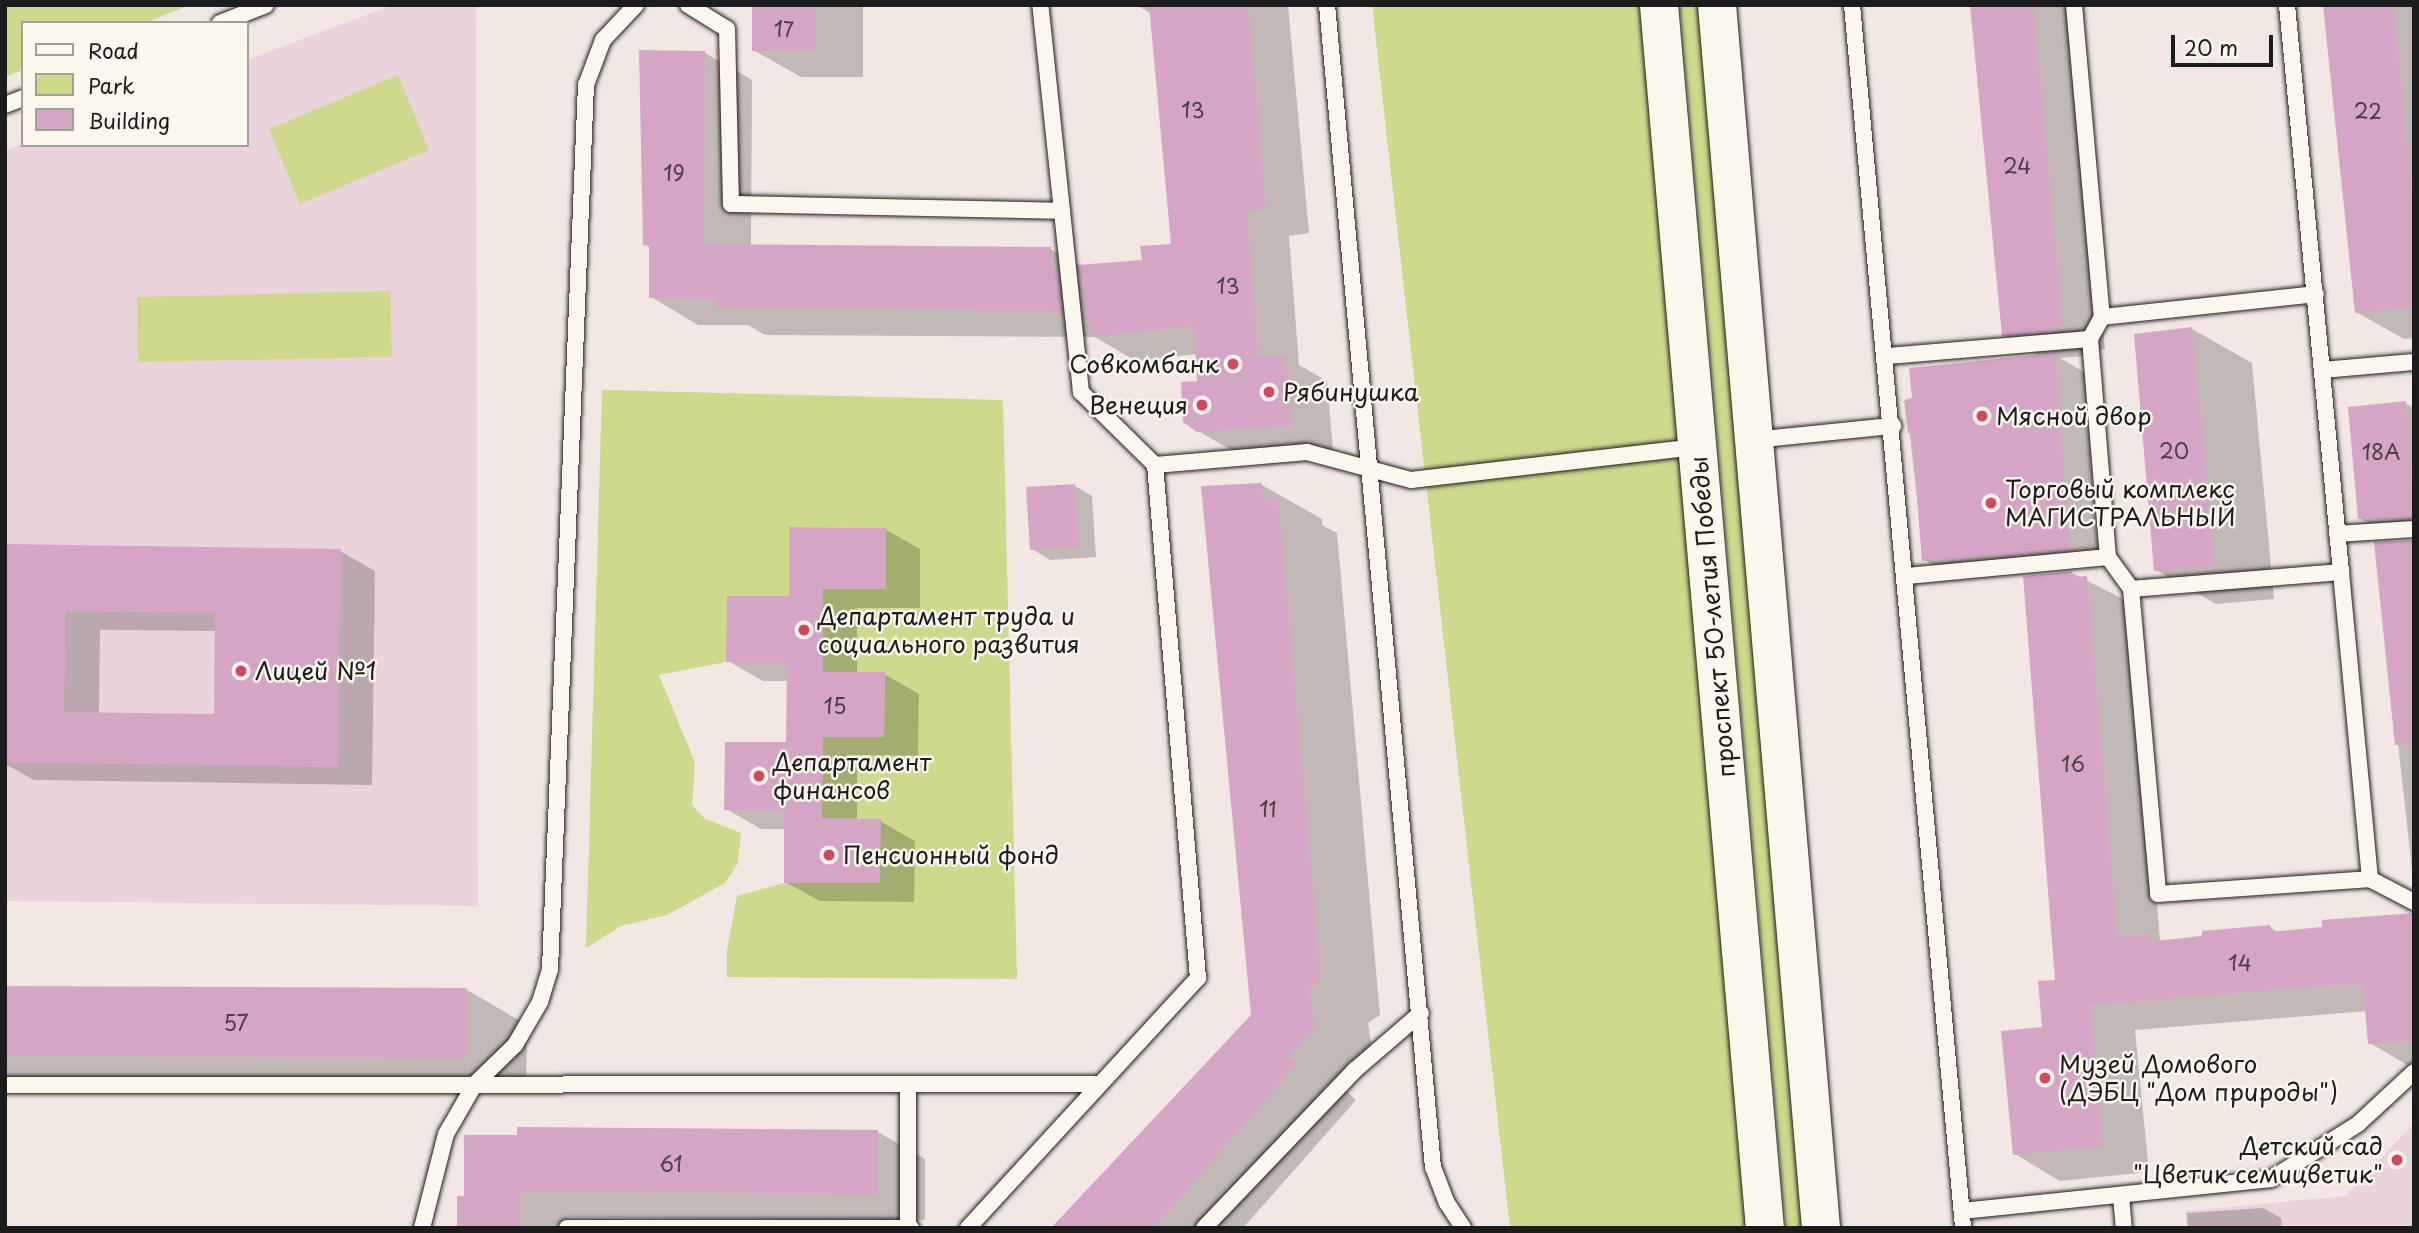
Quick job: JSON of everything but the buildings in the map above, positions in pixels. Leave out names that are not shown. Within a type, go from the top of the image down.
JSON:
[{"type":"main road","name":"проспект 50-летия Победы","points":[[1659,5],[1765,1228]]},
{"type":"main road","points":[[1717,5],[1821,1228]]},
{"type":"lane","points":[[225,21],[266,5]]},
{"type":"lane","points":[[688,5],[727,29],[731,204],[1062,211]]},
{"type":"lane","points":[[968,1228],[1198,978],[1154,465],[1081,391],[1040,5]]},
{"type":"lane","points":[[1327,5],[1433,1167],[1447,1203],[1463,1228]]},
{"type":"lane","points":[[1852,5],[1887,356],[1964,1228]]},
{"type":"lane","points":[[2074,5],[2102,317],[2090,340],[2108,558],[2131,589],[2158,894],[2370,879],[2414,902]]},
{"type":"lane","points":[[2287,5],[2370,879]]},
{"type":"lane","points":[[422,1228],[446,1134],[475,1084],[515,1045],[540,1002],[550,969],[586,85],[603,40],[634,6]]},
{"type":"lane","points":[[2102,317],[2316,294]]},
{"type":"lane","points":[[1887,356],[2090,340]]},
{"type":"lane","points":[[2322,370],[2414,362]]},
{"type":"lane","points":[[1754,440],[1893,426]]},
{"type":"lane","points":[[1154,465],[1307,452],[1369,471],[1411,480],[1697,447]]},
{"type":"lane","points":[[2337,534],[2414,528]]},
{"type":"lane","points":[[1907,576],[2108,558]]},
{"type":"lane","points":[[2131,589],[2341,572]]},
{"type":"lane","points":[[1204,1228],[1355,1070],[1421,1013]]},
{"type":"lane","points":[[1962,1210],[2272,1179],[2358,1124],[2414,1072]]},
{"type":"lane","points":[[567,1228],[910,1227],[908,1084]]},
{"type":"lane","points":[[5,1085],[1100,1084]]},
{"type":"lane","points":[[2121,1196],[2123,1228]]},
{"type":"shaded area","name":"Лицей №1","points":[[393,5],[476,5],[478,906],[5,901],[5,151],[21,145],[21,147],[248,147],[248,60]]},
{"type":"shaded area","name":"Детский сад \"Цветик семицветик\"","points":[[2414,1123],[2414,1228],[2187,1228],[2185,1211],[2346,1196]]},
{"type":"green space","points":[[5,5],[189,5],[150,21],[21,21],[21,71],[5,77]]},
{"type":"green space","points":[[1372,5],[1641,5],[1748,1228],[1510,1228]]},
{"type":"green space","points":[[1680,5],[1698,5],[1803,1228],[1786,1228]]},
{"type":"green space","points":[[398,75],[429,150],[300,204],[269,129]]},
{"type":"green space","points":[[390,291],[392,357],[138,362],[137,297]]},
{"type":"green space","points":[[602,390],[1003,400],[1017,979],[727,977],[727,950],[737,896],[784,883],[880,883],[880,819],[822,818],[823,737],[884,737],[885,673],[823,672],[823,589],[885,589],[885,528],[789,527],[789,596],[727,596],[726,662],[659,675],[695,763],[692,805],[705,819],[741,833],[738,863],[725,883],[667,915],[621,926],[586,948]]},
{"type":"place","name":"Совкомбанк","points":[[1233,364]]},
{"type":"place","name":"Рябинушка","points":[[1269,392]]},
{"type":"place","name":"Венеция","points":[[1202,405]]},
{"type":"place","name":"Мясной двор","points":[[1982,416]]},
{"type":"place","name":"Торговый комплекс МАГИСТРАЛЬНЫЙ","points":[[1991,503]]},
{"type":"place","name":"Департамент труда и социального развития","points":[[804,630]]},
{"type":"place","name":"Лицей №1","points":[[241,671]]},
{"type":"place","name":"Департамент финансов","points":[[759,776]]},
{"type":"place","name":"Пенсионный фонд","points":[[829,855]]},
{"type":"place","name":"Музей Домового (ДЭБЦ \"Дом природы\")","points":[[2045,1078]]},
{"type":"place","name":"Детский сад \"Цветик семицветик\"","points":[[2397,1160]]}]
